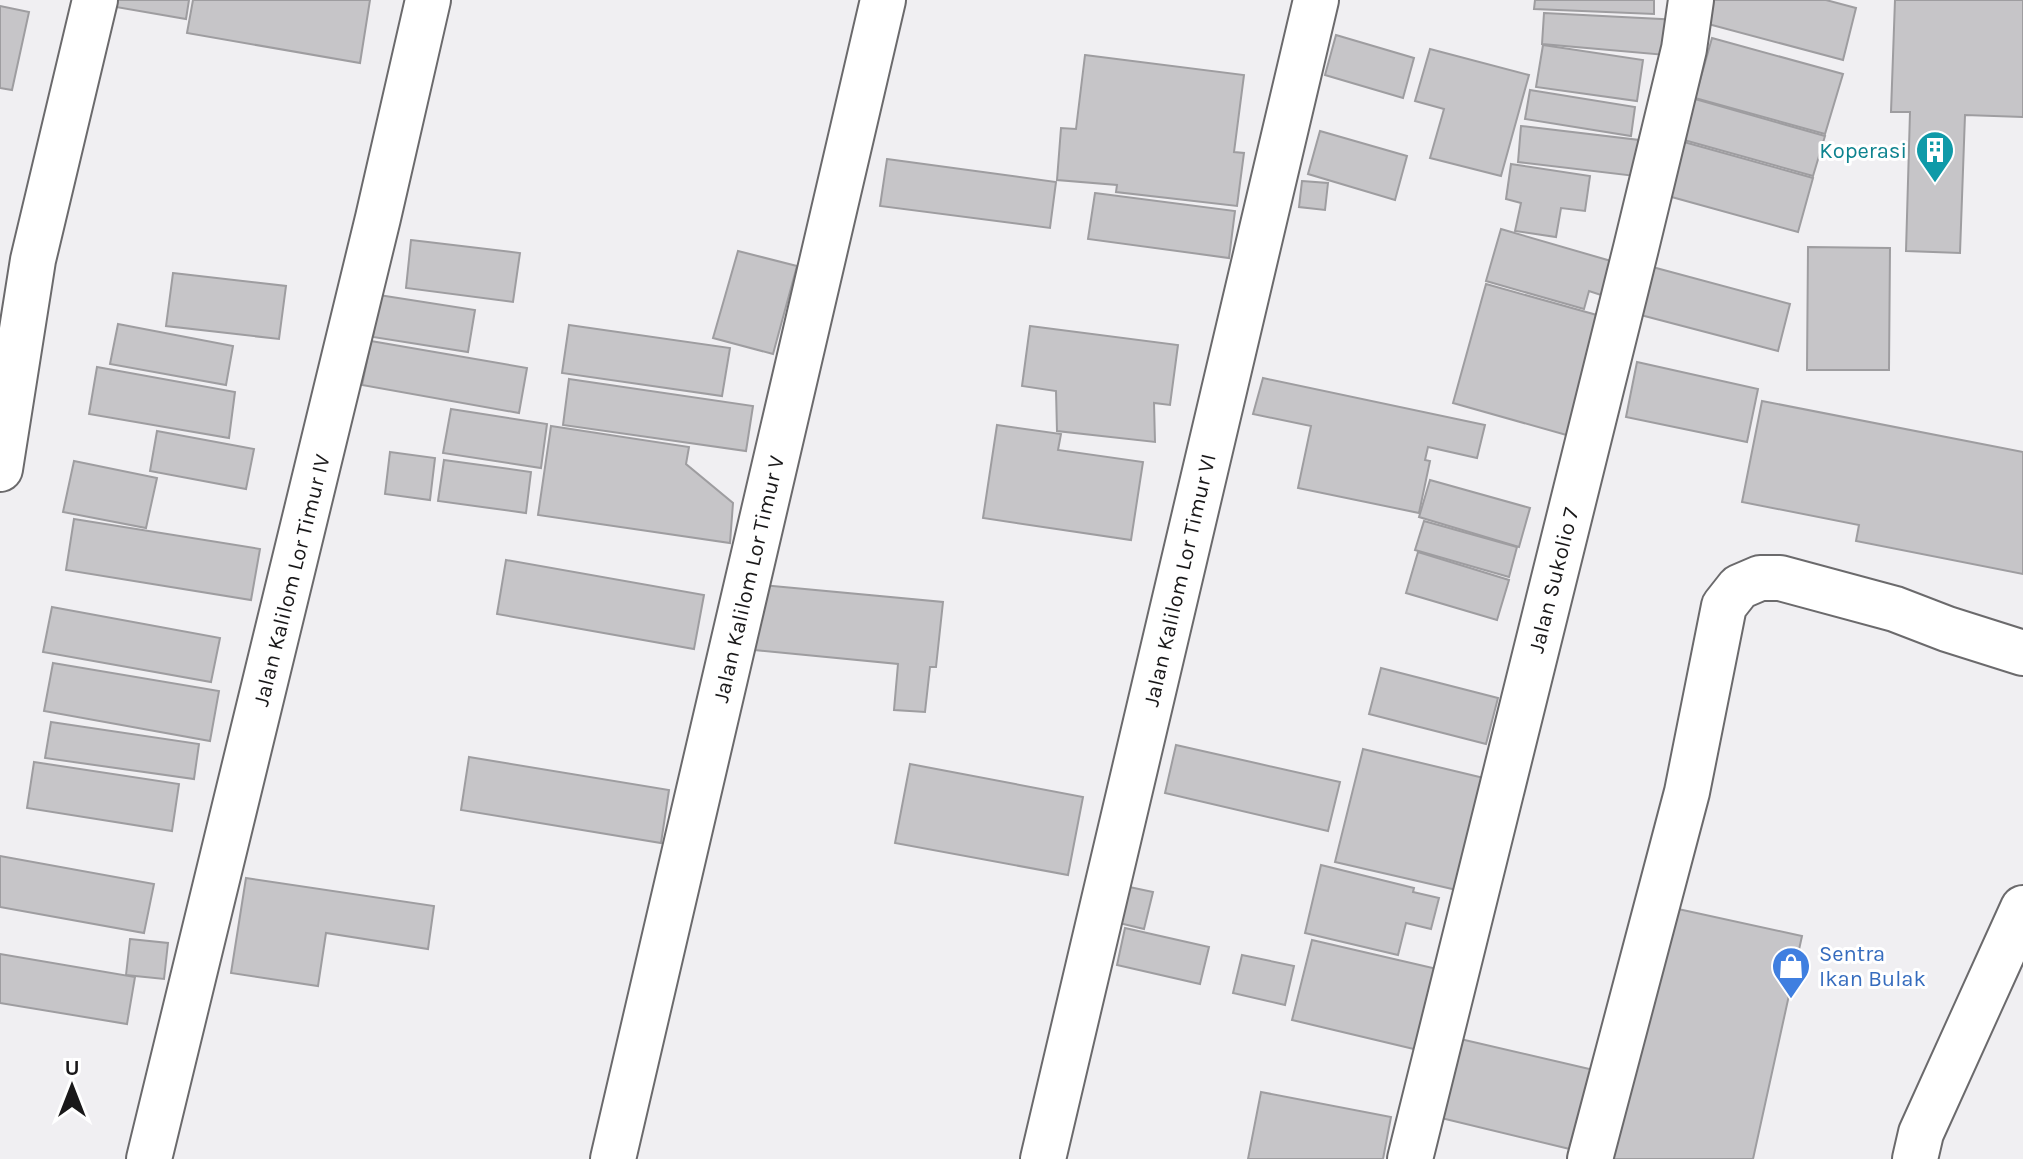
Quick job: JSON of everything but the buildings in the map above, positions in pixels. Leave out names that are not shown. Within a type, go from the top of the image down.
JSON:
[{"type":"street","points":[[0,469],[33,260],[95,0]]},
{"type":"street","name":"Jalan Kalilom Lor Timur IV","points":[[149,1159],[375,234],[428,0]]},
{"type":"street","name":"Jalan Kalilom Lor Timur V","points":[[613,1159],[883,0]]},
{"type":"street","name":"Jalan Kalilom Lor Timur VI","points":[[1043,1159],[1316,0]]},
{"type":"street","name":"Jalan Sukolio 7","points":[[1410,1159],[1636,248],[1684,49],[1691,0]]},
{"type":"street","points":[[1590,1159],[1687,792],[1724,606],[1739,587],[1760,578],[1780,578],[1895,609],[2023,653]]},
{"type":"street","points":[[1915,1159],[1921,1133],[2023,908]]},
{"type":"place","name":"Koperasi","points":[[1935,184]]},
{"type":"place","name":"Sentra Ikan Bulak","points":[[1791,1000]]}]
